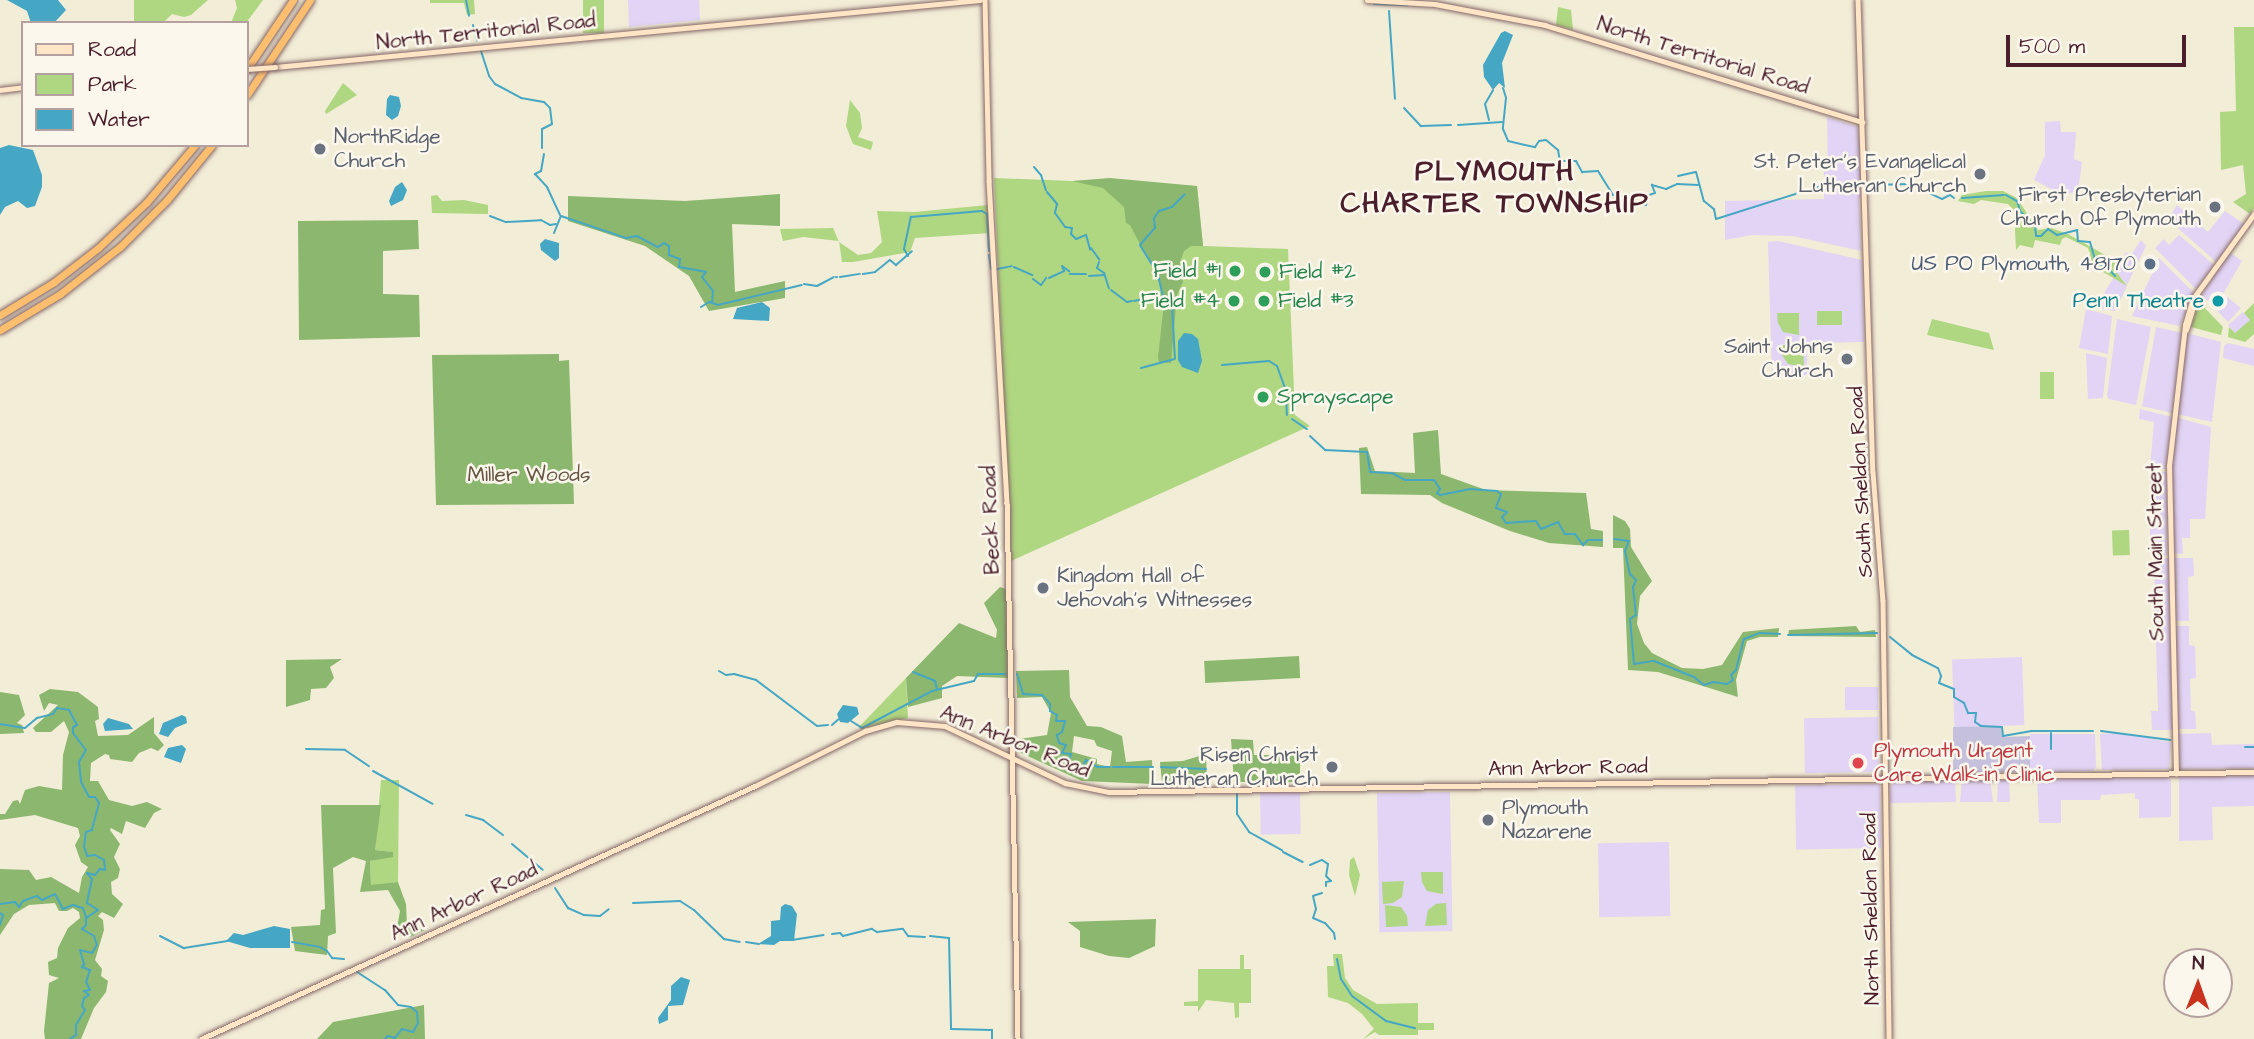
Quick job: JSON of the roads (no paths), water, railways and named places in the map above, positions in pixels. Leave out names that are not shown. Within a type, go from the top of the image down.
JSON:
[{"type":"highway","points":[[248,68],[293,0]]},
{"type":"highway","points":[[248,93],[310,0]]},
{"type":"highway","points":[[0,316],[54,282],[98,248],[154,195],[193,147]]},
{"type":"highway","points":[[0,330],[60,294],[120,247],[167,200],[210,147]]},
{"type":"main road","name":"North Territorial Road","points":[[248,69],[982,0]]},
{"type":"main road","name":"Beck Road","points":[[982,0],[1007,503],[1018,1039]]},
{"type":"main road","name":"North Territorial Road","points":[[1367,0],[1435,4],[1545,25],[1862,122]]},
{"type":"main road","points":[[1858,0],[1862,122]]},
{"type":"main road","points":[[0,90],[21,87]]},
{"type":"main road","name":"South Sheldon Road","points":[[1862,122],[1874,485],[1882,573],[1885,778]]},
{"type":"main road","name":"South Main Street","points":[[2176,774],[2169,466],[2185,331],[2197,294],[2254,214]]},
{"type":"main road","name":"Ann Arbor Road","points":[[201,1039],[879,726],[907,721],[945,726],[1065,783],[1090,790],[2176,774]]},
{"type":"main road","points":[[2176,774],[2254,772]]},
{"type":"main road","name":"North Sheldon Road","points":[[1885,778],[1889,1039]]},
{"type":"water","points":[[7,0],[58,0],[66,10],[56,21],[30,21],[27,11]]},
{"type":"water","points":[[1505,31],[1513,35],[1502,63],[1505,88],[1499,83],[1493,90],[1484,77],[1483,65],[1501,33]]},
{"type":"water","points":[[390,95],[399,97],[401,106],[398,116],[392,120],[386,115],[387,99]]},
{"type":"water","points":[[9,145],[33,150],[42,175],[42,187],[35,206],[27,208],[18,201],[5,207],[0,215],[0,148]]},
{"type":"water","points":[[402,182],[407,190],[403,200],[391,206],[389,201],[395,187]]},
{"type":"water","points":[[545,239],[559,243],[559,258],[555,261],[541,250],[540,244]]},
{"type":"water","points":[[762,302],[770,308],[769,321],[733,319],[737,308]]},
{"type":"water","points":[[1184,333],[1192,334],[1198,339],[1202,361],[1198,373],[1182,367],[1178,360],[1178,341]]},
{"type":"water","points":[[843,705],[857,707],[859,714],[848,723],[840,722],[837,714]]},
{"type":"water","points":[[182,715],[186,717],[187,723],[175,728],[168,737],[159,734],[163,723]]},
{"type":"water","points":[[108,718],[129,724],[133,729],[105,731],[103,724]]},
{"type":"water","points":[[182,745],[186,749],[181,763],[164,757],[168,748]]},
{"type":"water","points":[[785,904],[792,906],[797,914],[794,941],[780,941],[774,945],[758,944],[771,936],[771,921],[780,920],[781,907]]},
{"type":"water","points":[[274,926],[290,929],[290,948],[250,948],[226,941],[234,933],[243,935]]},
{"type":"water","points":[[681,977],[690,980],[683,1005],[668,1006],[668,1020],[659,1024],[658,1018],[671,1000],[671,986]]},
{"type":"waterway","points":[[466,0],[469,16]]},
{"type":"waterway","points":[[1374,4],[1408,5]]},
{"type":"waterway","points":[[1389,11],[1395,99]]},
{"type":"waterway","points":[[473,25],[477,40]]},
{"type":"waterway","points":[[481,51],[489,76],[495,84],[521,98],[544,102],[550,108],[552,124],[542,129],[542,148]]},
{"type":"waterway","points":[[1503,88],[1506,98],[1503,129],[1508,141],[1535,147],[1539,141],[1546,140],[1558,150],[1560,161],[1576,161],[1582,172],[1598,171],[1613,195],[1632,196],[1636,203],[1646,205],[1649,195],[1655,193],[1652,185],[1666,189],[1677,184],[1698,185]]},
{"type":"waterway","points":[[1489,120],[1485,104],[1493,90]]},
{"type":"waterway","points":[[1404,108],[1421,126],[1451,125]]},
{"type":"waterway","points":[[1458,125],[1502,122]]},
{"type":"waterway","points":[[544,154],[541,171],[535,174],[547,187],[560,215]]},
{"type":"waterway","points":[[1034,167],[1041,175],[1046,190]]},
{"type":"waterway","points":[[1678,176],[1696,172],[1704,201],[1714,209],[1716,219],[1824,185],[1859,185]]},
{"type":"waterway","points":[[1871,185],[1911,184],[1942,199],[1950,195],[1954,198]]},
{"type":"waterway","points":[[1047,192],[1057,204],[1055,213],[1065,227],[1072,228],[1071,234],[1076,239],[1086,235],[1090,249]]},
{"type":"waterway","points":[[1164,301],[1158,274],[1140,245],[1155,228],[1154,218],[1159,211],[1172,207],[1185,194]]},
{"type":"waterway","points":[[1962,198],[2004,195]]},
{"type":"waterway","points":[[2006,195],[2017,201],[2020,211],[2035,226],[2036,236],[2041,236],[2048,229],[2057,235],[2077,230],[2078,241],[2090,242],[2096,263],[2107,267],[2115,276]]},
{"type":"waterway","points":[[908,256],[904,249],[911,217],[982,211],[987,214],[989,251]]},
{"type":"waterway","points":[[490,216],[506,222],[541,220],[550,225],[556,224]]},
{"type":"waterway","points":[[561,216],[626,238],[637,236],[658,247],[664,243],[669,246],[669,255],[680,259],[679,267],[706,272],[702,277],[713,291],[712,302]]},
{"type":"waterway","points":[[554,233],[561,216]]},
{"type":"waterway","points":[[1091,248],[1099,259]]},
{"type":"waterway","points":[[863,274],[875,272],[890,260],[896,265],[912,251]]},
{"type":"waterway","points":[[989,255],[991,269]]},
{"type":"waterway","points":[[1099,262],[1097,268],[1104,273],[1109,288]]},
{"type":"waterway","points":[[997,269],[1012,266]]},
{"type":"waterway","points":[[1049,278],[1064,271],[1062,266],[1069,271]]},
{"type":"waterway","points":[[1014,267],[1032,275]]},
{"type":"waterway","points":[[840,277],[860,274]]},
{"type":"waterway","points":[[1070,274],[1086,274]]},
{"type":"waterway","points":[[1089,276],[1104,275]]},
{"type":"waterway","points":[[804,284],[817,286],[834,277]]},
{"type":"waterway","points":[[1033,279],[1041,285],[1046,278]]},
{"type":"waterway","points":[[701,307],[709,302],[718,305],[802,285]]},
{"type":"waterway","points":[[1111,290],[1127,302],[1132,301]]},
{"type":"waterway","points":[[1134,301],[1144,299]]},
{"type":"waterway","points":[[1156,299],[1169,301],[1172,306],[1175,359]]},
{"type":"waterway","points":[[1141,368],[1174,359]]},
{"type":"waterway","points":[[1222,365],[1269,361],[1277,366],[1286,391],[1287,415]]},
{"type":"waterway","points":[[1292,419],[1307,429]]},
{"type":"waterway","points":[[1310,436],[1325,450],[1367,452],[1370,472],[1392,473],[1405,480],[1434,480],[1440,489],[1437,493],[1440,495],[1470,489],[1497,491],[1501,494],[1496,508],[1507,512],[1502,517],[1506,523],[1536,521],[1541,529],[1558,522],[1565,534],[1575,534],[1583,545],[1588,540],[1602,540]]},
{"type":"waterway","points":[[1614,539],[1629,541],[1625,551],[1630,574],[1636,580],[1633,587],[1636,615],[1630,619],[1634,664],[1654,661],[1694,677],[1704,685],[1713,682],[1727,684],[1733,680],[1731,675],[1736,670],[1744,639],[1760,633],[1780,634]]},
{"type":"waterway","points":[[1788,635],[1877,633]]},
{"type":"waterway","points":[[1890,637],[1912,655],[1938,668],[1941,676],[1939,683],[1954,689],[1954,697],[1964,703],[1968,713],[1976,713],[1975,722],[1981,726],[2002,727],[2003,736],[2032,731],[2093,731]]},
{"type":"waterway","points":[[719,671],[726,675],[734,674],[756,680],[817,726],[828,725]]},
{"type":"waterway","points":[[913,672],[935,681],[937,689]]},
{"type":"waterway","points":[[851,721],[862,728],[932,691],[974,681],[978,674],[1006,674]]},
{"type":"waterway","points":[[1017,674],[1023,694],[1042,695],[1050,704],[1050,711],[1057,715],[1056,721],[1065,721],[1062,732],[1057,735],[1059,743],[1066,745],[1062,753],[1071,754],[1069,760],[1072,767],[1083,766],[1086,760],[1097,767],[1110,767]]},
{"type":"waterway","points":[[0,724],[25,728],[37,718],[53,714],[57,708],[69,710],[77,725],[73,727],[73,733],[86,750],[79,762],[81,782],[89,797],[95,797],[99,803],[92,830],[86,832],[84,846],[87,856],[95,855],[104,860],[105,870],[100,869],[95,875],[87,873],[92,879],[87,903],[98,910],[86,918],[86,925],[82,929],[94,936],[97,945],[92,953],[80,950],[84,964],[82,967],[90,970],[86,982],[90,990],[84,991],[89,995],[84,998],[82,1006],[85,1010],[76,1025],[76,1035],[70,1039]]},
{"type":"waterway","points":[[832,725],[839,719]]},
{"type":"waterway","points":[[2101,731],[2170,740]]},
{"type":"waterway","points":[[2051,733],[2051,749]]},
{"type":"waterway","points":[[2245,747],[2254,747]]},
{"type":"waterway","points":[[306,749],[345,750],[369,766]]},
{"type":"waterway","points":[[1113,767],[1153,767]]},
{"type":"waterway","points":[[1161,767],[1206,769]]},
{"type":"waterway","points":[[373,771],[433,804]]},
{"type":"waterway","points":[[1226,782],[1237,792],[1237,814],[1249,832],[1282,850]]},
{"type":"waterway","points":[[466,815],[483,820],[503,835]]},
{"type":"waterway","points":[[512,844],[543,870]]},
{"type":"waterway","points":[[1283,852],[1303,862]]},
{"type":"waterway","points":[[1310,865],[1322,860],[1328,864],[1326,876],[1331,881],[1326,882],[1326,886]]},
{"type":"waterway","points":[[555,888],[568,908],[584,915],[600,916],[609,909]]},
{"type":"waterway","points":[[1322,893],[1313,896],[1316,909],[1313,918],[1325,923],[1334,933],[1335,939]]},
{"type":"waterway","points":[[0,904],[15,902],[19,907],[23,901],[37,896],[42,900],[55,894],[63,909],[73,905],[83,908],[86,917]]},
{"type":"waterway","points":[[633,903],[680,901],[694,910],[724,939],[740,942]]},
{"type":"waterway","points":[[0,913],[3,915],[0,925]]},
{"type":"waterway","points":[[832,934],[840,933],[843,936],[872,929],[877,932],[903,929],[908,936],[925,937]]},
{"type":"waterway","points":[[792,940],[824,935]]},
{"type":"waterway","points":[[160,936],[184,948],[227,941]]},
{"type":"waterway","points":[[930,936],[949,938],[951,1029],[992,1030],[992,1039]]},
{"type":"waterway","points":[[292,942],[320,947],[332,958],[344,959]]},
{"type":"waterway","points":[[746,942],[759,944]]},
{"type":"waterway","points":[[1337,959],[1341,979],[1352,996],[1386,1021],[1415,1028]]},
{"type":"waterway","points":[[357,972],[385,990],[398,1005],[411,1007],[417,1012],[418,1023],[413,1032],[402,1029],[395,1038],[388,1036],[385,1039]]},
{"type":"place","name":"NorthRidge Church","points":[[320,149]]},
{"type":"place","name":"St. Peter's Evangelical Lutheran Church","points":[[1980,174]]},
{"type":"place","name":"First Presbyterian Church Of Plymouth","points":[[2215,207]]},
{"type":"place","name":"US PO Plymouth, 48170","points":[[2150,264]]},
{"type":"place","name":"Field #1","points":[[1235,271]]},
{"type":"place","name":"Field #2","points":[[1265,272]]},
{"type":"place","name":"Field #4","points":[[1234,301]]},
{"type":"place","name":"Field #3","points":[[1264,301]]},
{"type":"place","name":"Penn Theatre","points":[[2218,301]]},
{"type":"place","name":"Saint Johns Church","points":[[1847,359]]},
{"type":"place","name":"Sprayscape","points":[[1263,397]]},
{"type":"place","name":"Kingdom Hall of Jehovah's Witnesses","points":[[1043,588]]},
{"type":"place","name":"Plymouth Urgent Care Walk-in Clinic","points":[[1858,763]]},
{"type":"place","name":"Risen Christ Lutheran Church","points":[[1332,767]]},
{"type":"place","name":"Plymouth Nazarene","points":[[1488,820]]},
{"type":"district","name":"PLYMOUTH CHARTER TOWNSHIP","points":[[1495,188]]},
{"type":"park label","name":"Miller Woods","points":[[529,475]]}]
